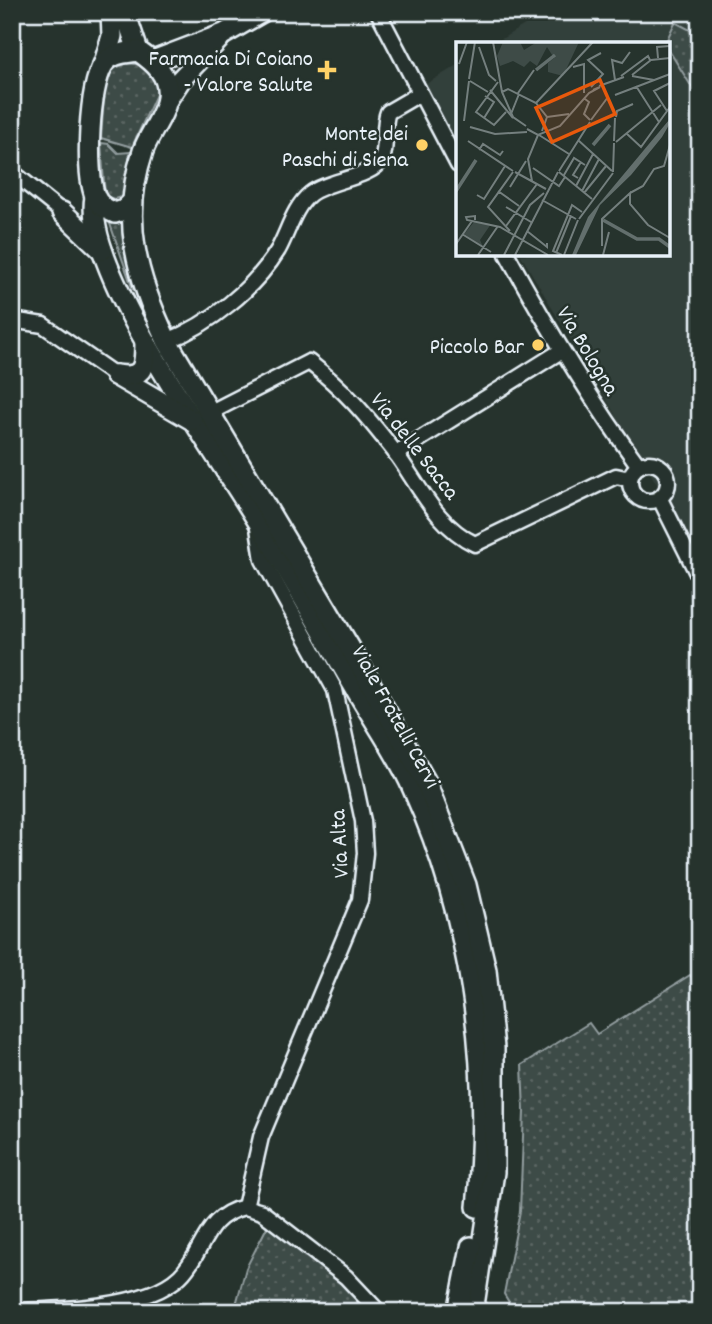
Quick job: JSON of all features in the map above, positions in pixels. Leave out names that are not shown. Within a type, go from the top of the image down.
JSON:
[{"type":"main road","name":"Viale Fratelli Cervi","points":[[111,12],[112,36],[96,84],[91,169],[94,208],[104,252],[145,343],[203,418],[356,658],[426,782],[466,885],[486,970],[495,1048],[494,1172],[473,1312]]},
{"type":"main road","points":[[125,12],[145,56],[163,74],[167,100]]},
{"type":"main road","points":[[104,64],[116,54],[145,56],[224,34],[262,12]]},
{"type":"main road","name":"Viale Fratelli Cervi","points":[[224,34],[181,79],[167,100],[144,150],[123,208],[131,226],[144,291],[203,418],[257,520],[413,788],[449,886],[469,973],[480,1047],[481,1170],[475,1227],[458,1312]]},
{"type":"main road","points":[[62,212],[80,222],[94,208],[123,208]]},
{"type":"main road","points":[[62,212],[104,252]]},
{"type":"main road","points":[[115,375],[128,377],[140,373],[145,364],[145,343]]},
{"type":"main road","points":[[115,375],[203,418]]},
{"type":"street","points":[[378,12],[456,161]]},
{"type":"street","points":[[388,12],[395,44]]},
{"type":"street","points":[[167,341],[220,310],[250,285],[269,264],[309,195],[376,166],[383,158],[388,111],[419,94]]},
{"type":"street","points":[[12,172],[62,212]]},
{"type":"street","name":"Via Bologna","points":[[508,256],[561,351],[604,419],[639,466]]},
{"type":"street","points":[[12,320],[43,325],[115,375]]},
{"type":"street","points":[[396,454],[561,351]]},
{"type":"street","name":"Via delle Sacca","points":[[203,418],[309,362],[345,390],[396,454],[425,501],[475,544],[616,476],[630,479]]},
{"type":"street","points":[[655,464],[668,474],[667,491],[660,499],[649,502],[638,498],[631,490],[630,479],[639,466],[655,464]]},
{"type":"street","points":[[660,499],[700,579]]},
{"type":"street","name":"Via Alta","points":[[245,1207],[261,1137],[360,900],[365,853],[363,821],[335,690],[263,561],[257,520]]},
{"type":"street","points":[[12,1311],[95,1307],[148,1294],[180,1276],[218,1220],[245,1207],[262,1212],[346,1277],[380,1312]]},
{"type":"shaded area","points":[[546,12],[666,12],[700,28],[700,557],[521,256],[670,256],[670,42],[496,42]]},
{"type":"shaded area","points":[[675,22],[700,35],[700,100],[670,52],[670,42],[666,42]]},
{"type":"shaded area","points":[[128,63],[143,65],[159,88],[132,147],[101,138],[105,83],[112,69]]},
{"type":"shaded area","points":[[456,66],[456,141],[426,84]]},
{"type":"shaded area","points":[[101,143],[109,144],[118,153],[130,152],[125,196],[114,199],[105,196]]},
{"type":"shaded area","points":[[109,221],[124,221],[133,290]]},
{"type":"shaded area","points":[[690,975],[700,988],[700,1312],[515,1312],[504,1294],[520,1211],[524,1112],[522,1065],[589,1023],[597,1034]]},
{"type":"shaded area","points":[[272,1226],[351,1288],[373,1312],[234,1312],[246,1268],[267,1227]]},
{"type":"place","name":"Farmacia Di Coiano - Valore Salute","points":[[327,70]]},
{"type":"place","name":"Monte dei Paschi di Siena","points":[[422,145]]},
{"type":"place","name":"Piccolo Bar","points":[[538,345]]}]
